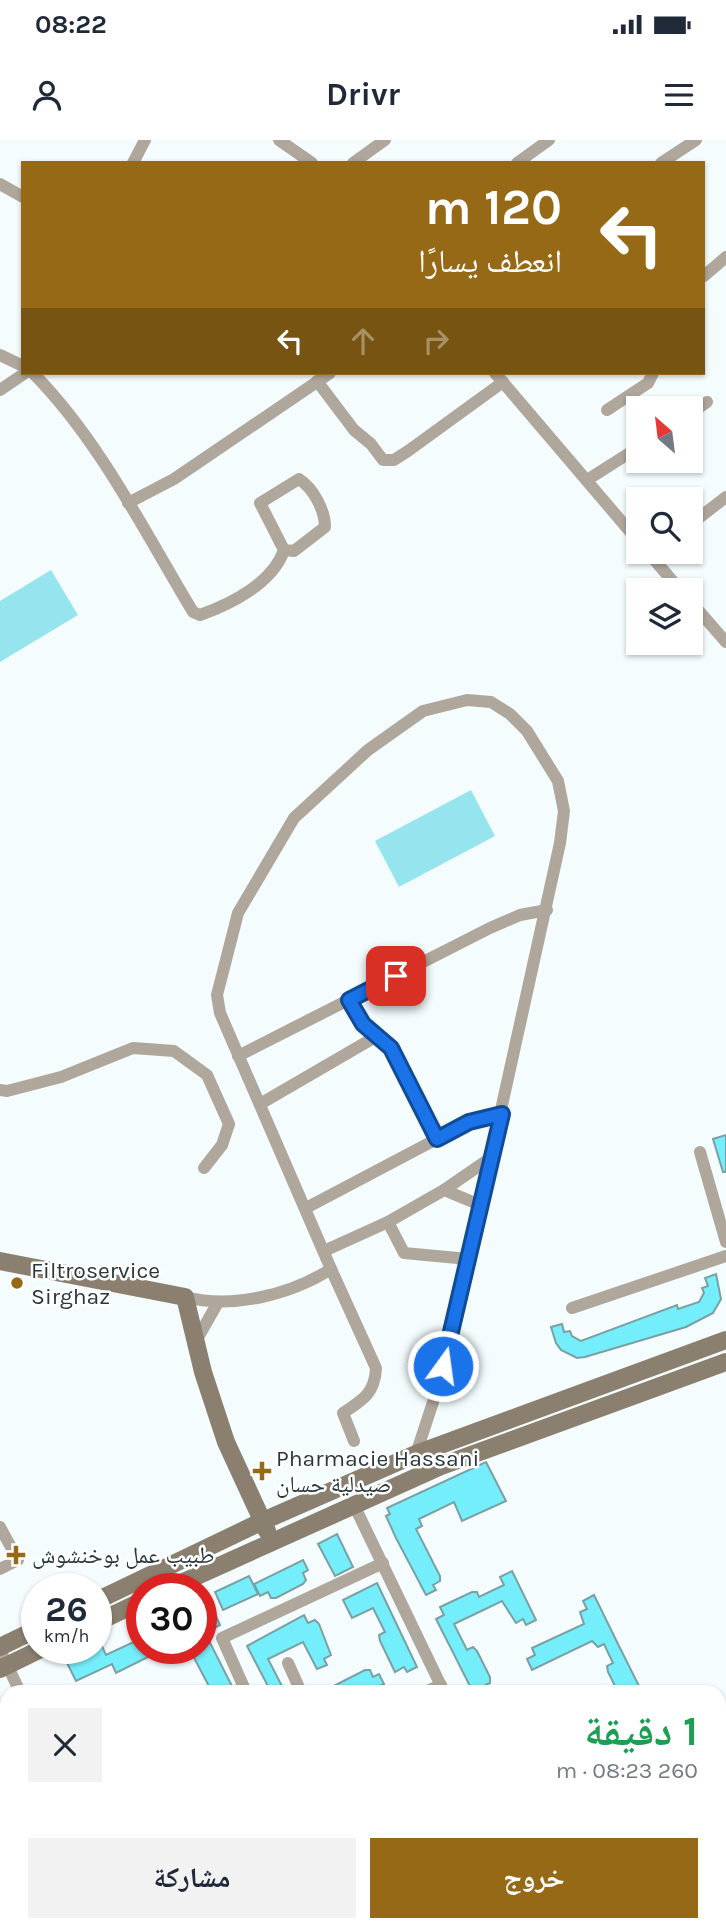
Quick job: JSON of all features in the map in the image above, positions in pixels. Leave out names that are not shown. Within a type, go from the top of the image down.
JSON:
[{"type":"main road","points":[[0,1261],[185,1297],[203,1372],[226,1442],[271,1540]]},
{"type":"main road","points":[[112,1593],[263,1521],[416,1454],[726,1340]]},
{"type":"main road","points":[[202,1573],[441,1466],[726,1362]]},
{"type":"main road","points":[[2,1658],[21,1642]]},
{"type":"main road","points":[[2,1658],[21,1653]]},
{"type":"street","points":[[134,161],[145,140]]},
{"type":"street","points":[[279,140],[309,161]]},
{"type":"street","points":[[356,161],[385,140]]},
{"type":"street","points":[[520,161],[549,140]]},
{"type":"street","points":[[664,161],[696,140]]},
{"type":"street","points":[[0,184],[21,196]]},
{"type":"street","points":[[705,275],[726,257]]},
{"type":"street","points":[[0,355],[21,365]]},
{"type":"street","points":[[0,390],[22,375]]},
{"type":"street","points":[[35,375],[52,392],[128,503],[193,612],[200,615],[236,599],[279,566],[284,550],[260,503],[299,479],[306,483],[325,515],[325,527],[294,551],[284,550]]},
{"type":"street","points":[[128,503],[174,479],[327,375]]},
{"type":"street","points":[[607,410],[648,383],[652,375]]},
{"type":"street","points":[[317,382],[354,430],[371,444],[383,460],[394,460],[499,377],[626,527]]},
{"type":"street","points":[[587,481],[626,456]]},
{"type":"street","points":[[703,515],[726,498]]},
{"type":"street","points":[[660,564],[671,578]]},
{"type":"street","points":[[703,616],[726,642]]},
{"type":"street","points":[[354,1441],[343,1413],[360,1402],[375,1385],[376,1368],[238,1056],[220,1013],[216,995],[238,913],[294,818],[368,750],[423,712],[467,700],[491,702],[510,714],[527,731],[558,781],[564,811],[547,910],[502,1114],[436,1393],[416,1454]]},
{"type":"street","points":[[238,1056],[491,928],[520,915],[547,910]]},
{"type":"street","points":[[349,1000],[363,1024],[391,1048],[437,1139]]},
{"type":"street","points":[[260,1104],[377,1036]]},
{"type":"street","points":[[0,1090],[7,1091],[61,1077],[133,1048],[174,1051],[207,1075],[229,1124],[222,1145],[204,1168]]},
{"type":"street","points":[[306,1208],[469,1122],[502,1114]]},
{"type":"street","points":[[700,1152],[726,1242]]},
{"type":"street","points":[[324,1251],[388,1222],[444,1190],[492,1157]]},
{"type":"street","points":[[444,1190],[480,1205]]},
{"type":"street","points":[[388,1222],[404,1253],[468,1259]]},
{"type":"street","points":[[572,1308],[726,1256]]},
{"type":"street","points":[[185,1297],[217,1304],[293,1288],[331,1269]]},
{"type":"street","points":[[196,1341],[217,1304]]},
{"type":"street","points":[[354,1505],[441,1685]]},
{"type":"street","points":[[0,1527],[18,1560],[0,1569]]},
{"type":"street","points":[[243,1685],[222,1637],[383,1563]]},
{"type":"street","points":[[2,1658],[16,1685]]},
{"type":"street","points":[[288,1663],[298,1685]]},
{"type":"shaded area","points":[[51,570],[78,615],[0,662],[0,601]]},
{"type":"shaded area","points":[[471,790],[495,836],[399,887],[375,841]]},
{"type":"building","points":[[726,1135],[726,1172],[723,1172],[713,1139]]},
{"type":"building","points":[[716,1274],[721,1299],[713,1313],[686,1327],[577,1358],[561,1350],[556,1343],[551,1327],[562,1324],[564,1332],[570,1331],[572,1336],[581,1341],[677,1305],[678,1309],[699,1302],[704,1293],[702,1288],[708,1286],[705,1278]]},
{"type":"building","points":[[486,1462],[506,1501],[462,1521],[454,1502],[419,1519],[422,1526],[416,1529],[440,1576],[440,1581],[433,1585],[436,1590],[426,1595],[386,1516],[390,1514],[387,1508]]},
{"type":"building","points":[[337,1534],[353,1567],[335,1576],[318,1544]]},
{"type":"building","points":[[303,1560],[308,1570],[303,1573],[306,1580],[303,1584],[276,1598],[271,1598],[268,1592],[260,1596],[254,1584]]},
{"type":"building","points":[[512,1571],[536,1620],[526,1625],[523,1619],[516,1623],[502,1601],[454,1624],[467,1650],[473,1647],[477,1651],[490,1677],[490,1683],[485,1685],[469,1685],[436,1619],[444,1615],[440,1607],[472,1592],[477,1592],[479,1597],[504,1585],[500,1577]]},
{"type":"building","points":[[249,1576],[258,1594],[223,1610],[217,1591]]},
{"type":"building","points":[[377,1583],[417,1667],[407,1672],[404,1667],[395,1672],[380,1641],[379,1635],[385,1632],[373,1608],[352,1618],[343,1600]]},
{"type":"building","points":[[594,1595],[639,1685],[614,1685],[607,1666],[613,1663],[604,1644],[598,1647],[592,1641],[532,1670],[527,1659],[535,1655],[532,1648],[584,1624],[580,1612],[587,1609],[583,1601]]},
{"type":"building","points":[[304,1615],[308,1623],[315,1620],[319,1624],[331,1655],[324,1659],[327,1665],[317,1669],[303,1642],[268,1659],[281,1685],[267,1685],[247,1646]]},
{"type":"building","points":[[126,1646],[126,1664],[134,1664],[116,1673],[112,1664],[112,1652]]},
{"type":"building","points":[[217,1657],[231,1685],[208,1685],[197,1664],[217,1664]]},
{"type":"building","points":[[68,1664],[112,1664],[76,1681]]},
{"type":"building","points":[[365,1670],[370,1670],[373,1677],[379,1674],[384,1684],[382,1685],[336,1685]]},
{"type":"place","name":"Filtroservice Sirghaz","points":[[17,1283]]},
{"type":"place","name":"Pharmacie Hassani صيدلية حسان","points":[[262,1471]]},
{"type":"place","name":"طبيب عمل بوخنشوش","points":[[16,1555]]},
{"type":"route","points":[[396,976],[349,1000],[363,1024],[391,1048],[437,1139],[469,1122],[502,1114],[443,1366]]}]
